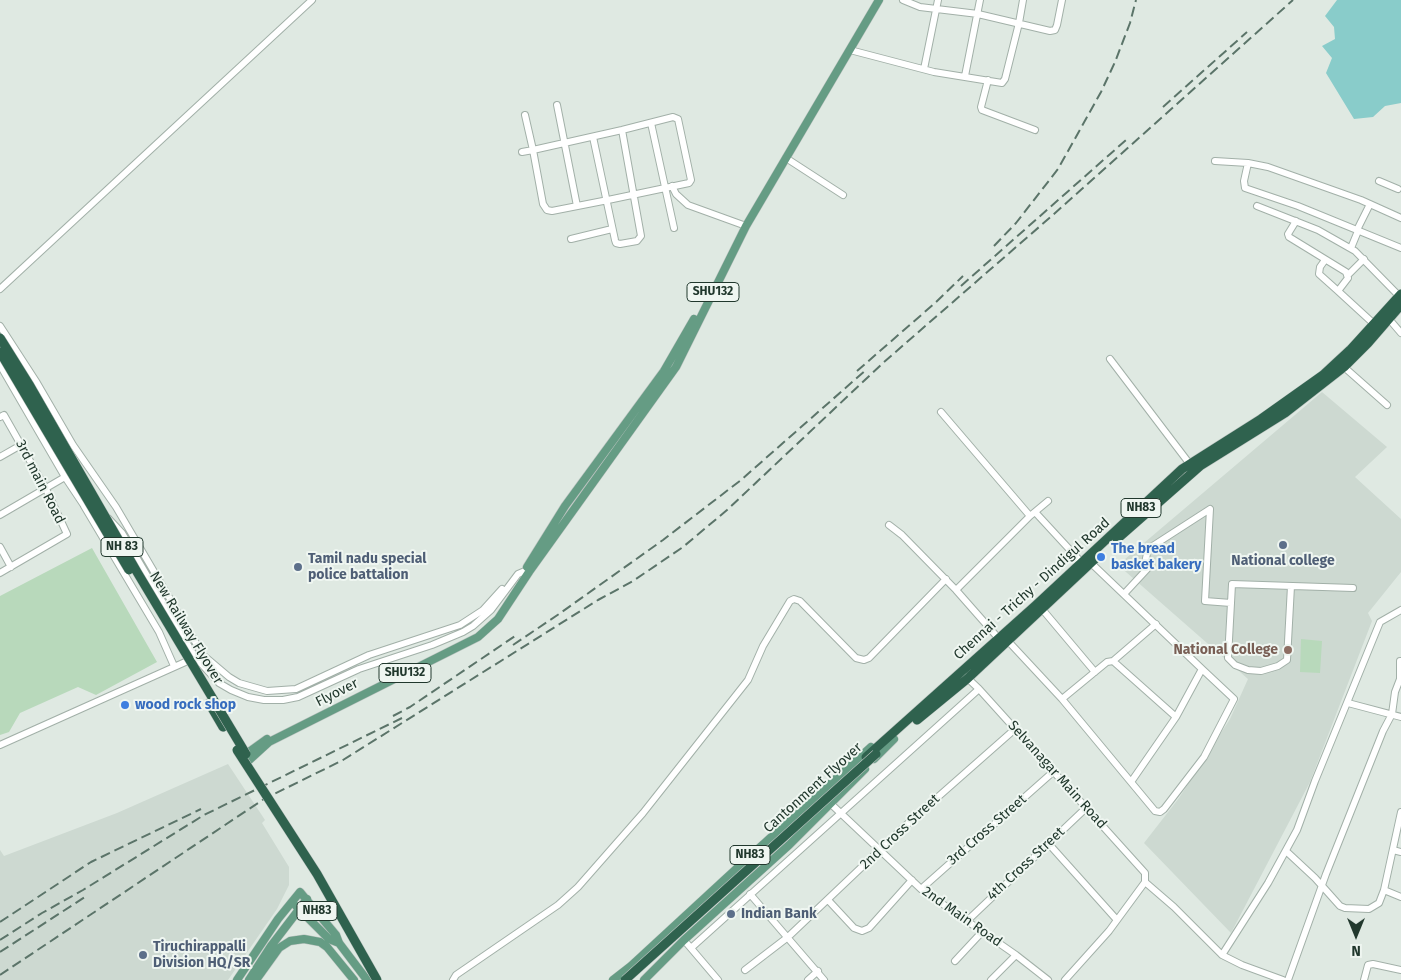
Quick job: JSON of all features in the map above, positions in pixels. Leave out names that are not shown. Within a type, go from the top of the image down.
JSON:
[{"type":"highway","name":"Chennai - Trichy - Dindigul Road","points":[[1132,521],[1189,464],[1285,413],[1344,367],[1389,319],[1400,298]]},
{"type":"highway","name":"Chennai - Trichy - Dindigul Road","points":[[1004,641],[1132,521],[1200,466],[1323,375],[1400,298]]},
{"type":"highway","name":"New Railway Flyover","points":[[0,338],[30,386],[246,758],[317,874],[377,980]]},
{"type":"highway","name":"New Railway Flyover","points":[[0,352],[223,727],[246,758],[318,867],[384,980]]},
{"type":"highway","name":"Chennai - Trichy - Dindigul Road","points":[[892,737],[1042,610],[1086,563]]},
{"type":"highway","name":"Cantonment Flyover","points":[[618,980],[892,737]]},
{"type":"highway","name":"Cantonment Flyover","points":[[625,980],[874,753]]},
{"type":"main road","points":[[744,226],[795,133],[874,0]]},
{"type":"main road","name":"SHU132","points":[[744,226],[879,0]]},
{"type":"main road","name":"Flyover","points":[[246,758],[260,743],[286,728],[475,633],[494,617],[518,581],[676,368],[744,226]]},
{"type":"main road","points":[[634,966],[644,980],[684,940],[757,875],[831,804],[892,737]]},
{"type":"main road","name":"NH83","points":[[613,980],[634,966],[858,758],[878,742],[892,737]]},
{"type":"main road","name":"NH83","points":[[290,902],[300,892],[336,935],[339,943]]},
{"type":"main road","points":[[248,980],[307,899]]},
{"type":"main road","points":[[237,980],[290,902],[329,939],[339,943],[367,980]]},
{"type":"main road","points":[[256,980],[279,948],[290,941],[312,939],[327,947],[354,980]]},
{"type":"street","points":[[0,289],[312,0]]},
{"type":"street","points":[[903,0],[920,7],[978,14],[1050,31],[1055,30],[1062,0]]},
{"type":"street","points":[[924,69],[938,0]]},
{"type":"street","points":[[965,76],[980,0]]},
{"type":"street","points":[[850,50],[924,69],[1004,82],[1023,0]]},
{"type":"street","points":[[988,80],[982,110],[1034,130]]},
{"type":"street","points":[[557,105],[577,206]]},
{"type":"street","points":[[522,152],[533,150],[593,137],[673,117],[678,119],[691,176],[689,183],[552,211],[547,210],[543,204],[533,150],[525,116]]},
{"type":"street","points":[[651,123],[674,228]]},
{"type":"street","points":[[593,137],[616,243],[640,240],[642,236],[622,130]]},
{"type":"street","points":[[786,158],[843,195]]},
{"type":"street","points":[[1215,161],[1248,163],[1268,167],[1370,204],[1401,218]]},
{"type":"street","points":[[1248,163],[1244,181],[1245,188],[1401,248]]},
{"type":"street","points":[[1379,181],[1400,187]]},
{"type":"street","points":[[672,186],[676,194],[688,205],[713,216],[744,226]]},
{"type":"street","points":[[1351,248],[1370,204]]},
{"type":"street","points":[[1257,206],[1318,230],[1351,248],[1364,259],[1400,298]]},
{"type":"street","points":[[1296,221],[1288,234],[1289,237],[1348,275]]},
{"type":"street","points":[[571,239],[612,229]]},
{"type":"street","points":[[1338,291],[1348,278],[1348,275],[1364,259]]},
{"type":"street","points":[[1325,260],[1320,267],[1319,274],[1374,324]]},
{"type":"street","points":[[1389,319],[1401,333]]},
{"type":"street","points":[[0,326],[37,383],[73,445],[116,507],[202,655],[239,683],[267,691],[296,689],[369,655],[460,625],[483,610],[510,580],[518,581]]},
{"type":"street","points":[[1110,359],[1189,464]]},
{"type":"street","points":[[0,365],[159,632],[174,666]]},
{"type":"street","points":[[1344,367],[1387,406]]},
{"type":"street","points":[[889,525],[902,535],[946,579],[1062,699],[1155,811],[1160,812],[1164,809],[1204,757],[1234,699],[1124,594],[1086,563],[1033,514],[941,412]]},
{"type":"street","name":"3rd main Road","points":[[0,573],[66,534],[46,489],[2,416]]},
{"type":"street","points":[[0,457],[21,445]]},
{"type":"street","points":[[0,515],[65,477]]},
{"type":"street","points":[[82,503],[88,500],[109,502],[116,507]]},
{"type":"street","points":[[956,590],[1048,501]]},
{"type":"street","points":[[82,503],[112,520],[195,657],[220,683],[231,690],[248,697],[264,700],[283,700],[298,697],[359,668],[432,645],[463,632],[491,610],[518,581]]},
{"type":"street","points":[[1124,594],[1149,567],[1145,563],[1148,549],[1210,509],[1204,601],[1231,603]]},
{"type":"street","points":[[0,547],[11,566]]},
{"type":"street","points":[[453,980],[456,975],[552,910],[578,887],[643,813],[748,680],[763,646],[790,601],[794,599],[800,600],[856,658],[864,660],[870,658],[946,579]]},
{"type":"street","points":[[1291,586],[1287,660],[1278,666],[1261,671],[1248,670],[1236,665],[1228,658],[1232,584],[1352,588]]},
{"type":"street","points":[[1042,610],[1095,672]]},
{"type":"street","points":[[1222,955],[1268,882],[1297,830],[1380,622],[1401,610]]},
{"type":"street","points":[[1062,699],[1107,662],[1113,661],[1156,624]]},
{"type":"street","points":[[0,745],[202,655]]},
{"type":"street","points":[[1113,661],[1176,717]]},
{"type":"street","points":[[1288,980],[1322,887],[1383,731],[1392,714],[1398,693],[1400,661]]},
{"type":"street","points":[[1131,782],[1176,717],[1202,669]]},
{"type":"street","name":"Selvanagar Main Road","points":[[964,675],[979,688],[1145,873],[1145,882]]},
{"type":"street","points":[[691,948],[979,688]]},
{"type":"street","points":[[1348,702],[1401,718]]},
{"type":"street","name":"2nd Cross Street","points":[[745,970],[788,937],[905,826],[1015,729]]},
{"type":"street","name":"3rd Cross Street","points":[[921,889],[1053,772]]},
{"type":"street","name":"2nd Main Road","points":[[831,804],[921,889],[1016,955],[1048,980]]},
{"type":"street","name":"4th Cross Street","points":[[967,921],[1086,808]]},
{"type":"street","points":[[1286,851],[1340,906],[1369,909],[1375,907],[1379,904],[1384,890],[1401,812]]},
{"type":"street","points":[[1048,843],[1117,920]]},
{"type":"street","points":[[1393,850],[1401,852]]},
{"type":"street","points":[[828,900],[854,928],[862,931],[869,928],[912,880]]},
{"type":"street","points":[[1066,980],[1117,920],[1145,882],[1174,907],[1222,955],[1242,965],[1282,980]]},
{"type":"street","points":[[1384,890],[1401,897]]},
{"type":"street","points":[[750,894],[824,980]]},
{"type":"street","points":[[955,961],[982,932]]},
{"type":"street","points":[[684,940],[718,980]]},
{"type":"street","points":[[991,980],[1016,955]]},
{"type":"street","points":[[1364,980],[1368,965],[1372,964],[1401,970]]},
{"type":"street","points":[[808,980],[818,971]]},
{"type":"shaded area","name":"National College","points":[[1322,392],[1387,447],[1355,477],[1401,519],[1401,572],[1368,613],[1372,621],[1310,782],[1231,933],[1144,843],[1179,798],[1230,719],[1248,679],[1118,565]]},
{"type":"shaded area","points":[[228,764],[265,820],[262,823],[289,867],[289,885],[277,909],[228,980],[0,980],[0,850],[4,856],[117,813]]},
{"type":"green space","points":[[92,548],[157,662],[96,695],[78,687],[20,713],[9,732],[0,735],[0,596]]},
{"type":"green space","points":[[1301,639],[1322,641],[1320,673],[1300,672]]},
{"type":"water","points":[[1337,0],[1401,0],[1401,103],[1385,106],[1373,117],[1354,119],[1326,73],[1332,58],[1322,46],[1335,39],[1334,27],[1325,16]]},
{"type":"railway","points":[[994,246],[1016,223],[1058,169],[1101,92],[1115,62],[1130,23],[1136,0]]},
{"type":"railway","points":[[0,975],[264,799],[343,760],[598,600],[633,581],[683,547],[727,510],[884,362],[1054,214],[1293,0]]},
{"type":"railway","points":[[1163,107],[1247,32]]},
{"type":"railway","points":[[961,286],[1126,140]]},
{"type":"railway","points":[[857,371],[963,276]]},
{"type":"railway","points":[[513,645],[663,540],[741,480],[867,369]]},
{"type":"railway","points":[[393,716],[410,707],[518,634]]},
{"type":"railway","points":[[0,940],[204,815],[402,718]]},
{"type":"railway","points":[[0,922],[91,862],[201,809]]},
{"type":"railway","points":[[0,952],[88,895]]},
{"type":"place","name":"National college","points":[[1283,545]]},
{"type":"place","name":"The bread basket bakery","points":[[1101,557]]},
{"type":"place","name":"Tamil nadu special police battalion","points":[[298,567]]},
{"type":"place","name":"National College","points":[[1288,650]]},
{"type":"place","name":"wood rock shop","points":[[125,705]]},
{"type":"place","name":"Indian Bank","points":[[731,914]]},
{"type":"place","name":"Tiruchirappalli Division HQ/SR","points":[[143,955]]}]
